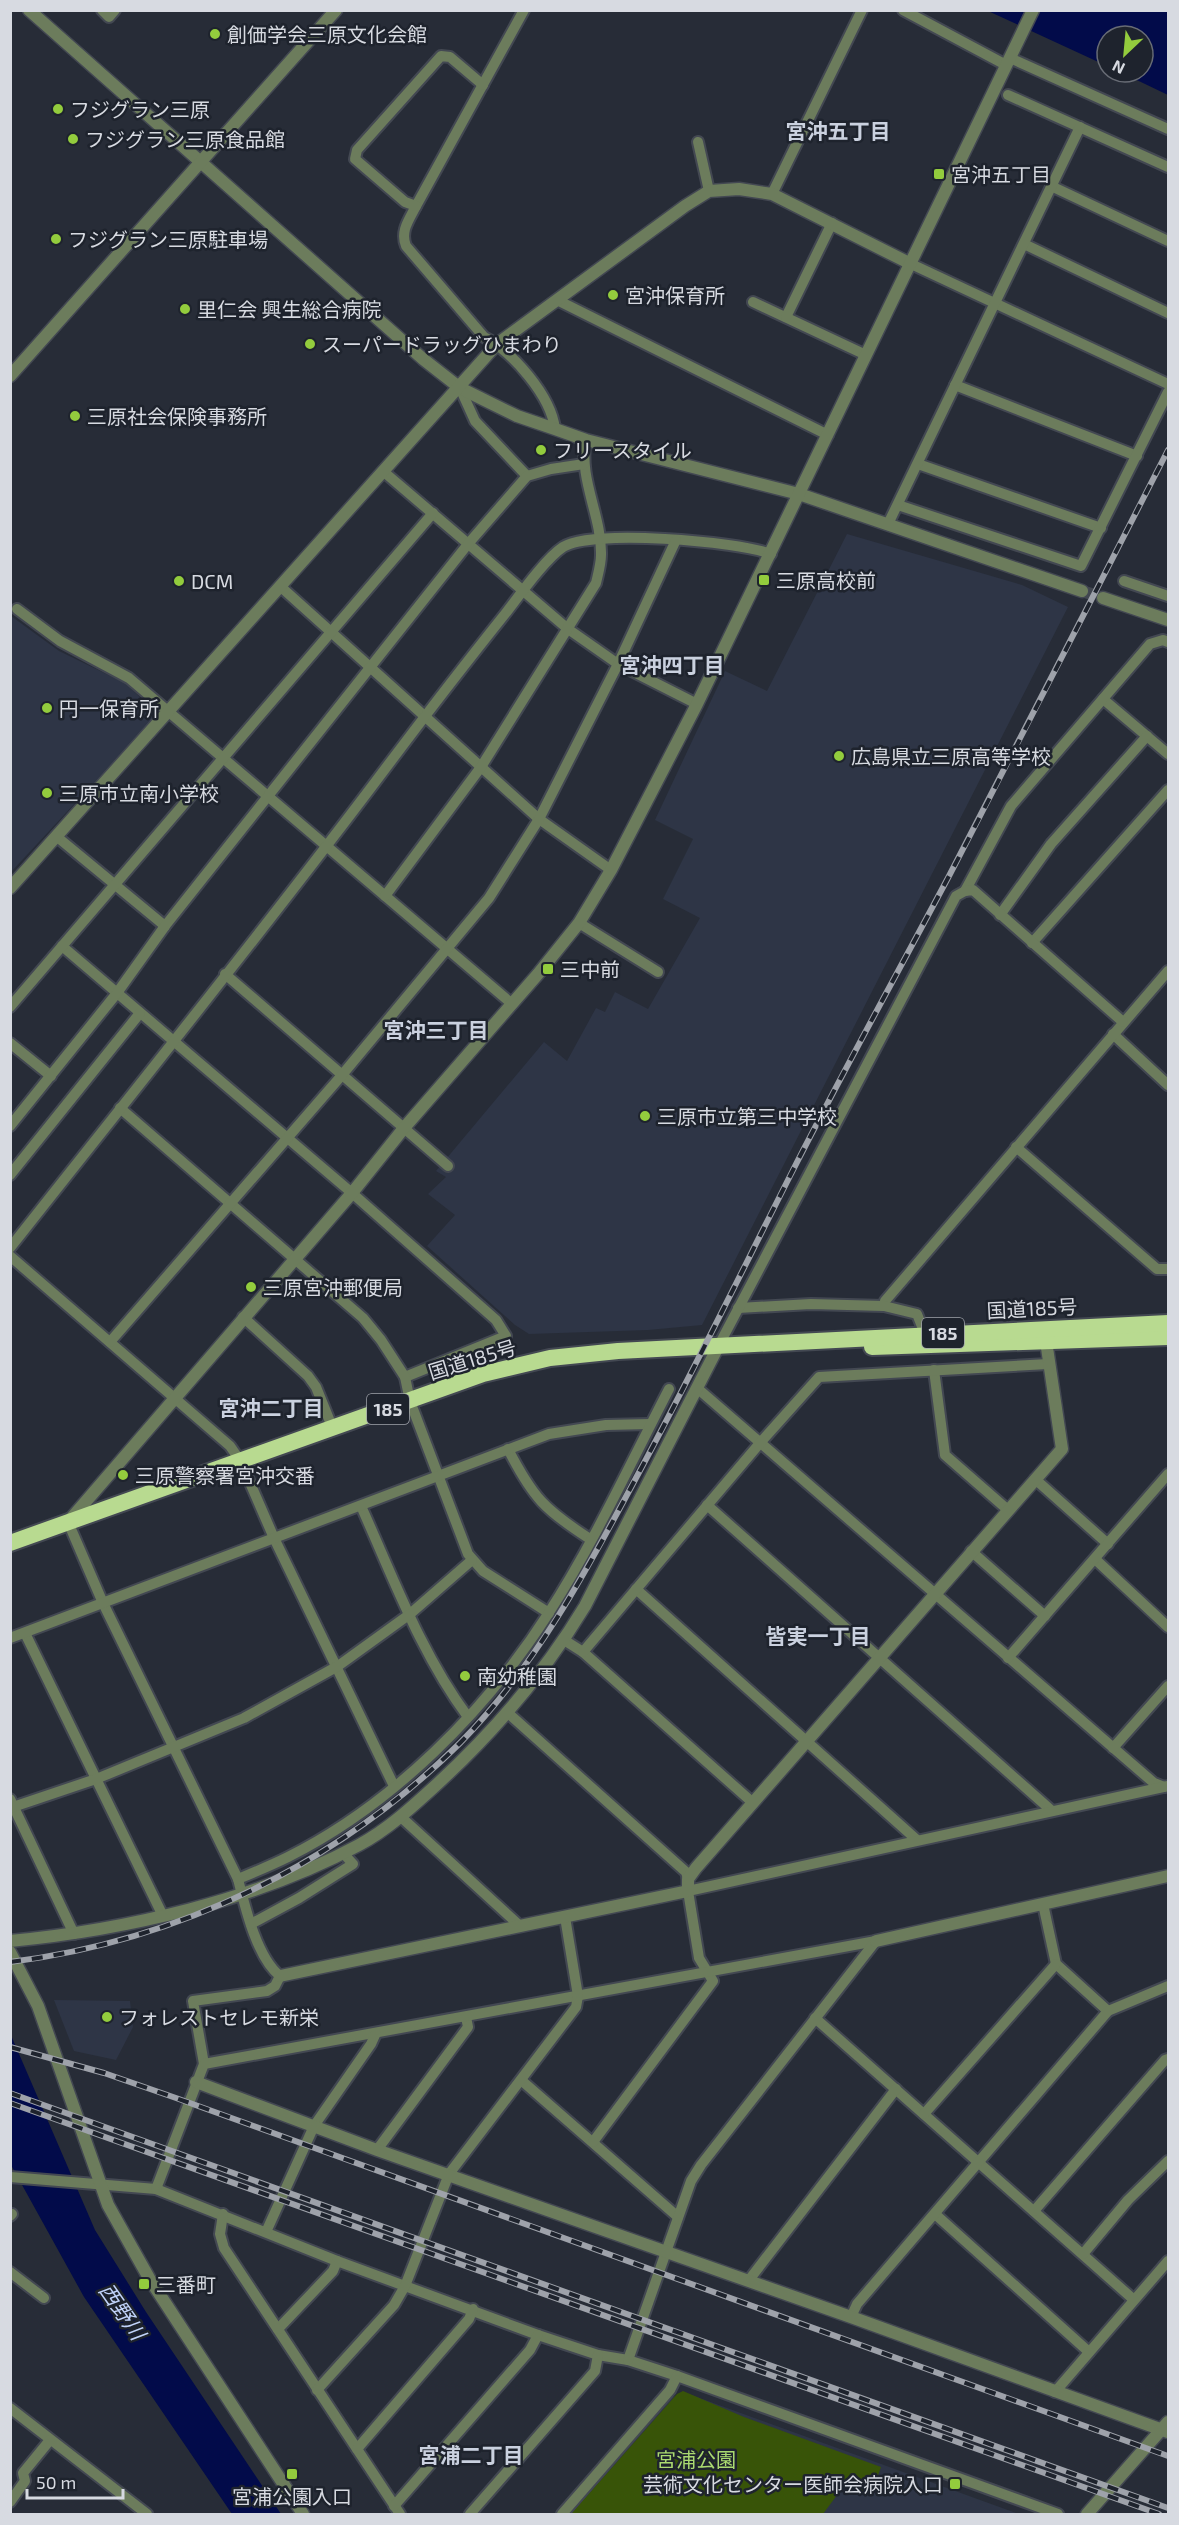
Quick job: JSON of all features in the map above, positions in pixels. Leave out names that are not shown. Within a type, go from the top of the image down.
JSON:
[{"type":"highway","name":"国道185号","points":[[10,1543],[483,1374],[550,1358],[719,1345],[1168,1323]]},
{"type":"highway","name":"国道185号","points":[[719,1345],[767,1350],[1168,1336]]},
{"type":"street","points":[[29,10],[423,359],[460,388],[517,416],[586,440],[800,494],[1082,591]]},
{"type":"street","points":[[102,10],[109,17],[115,10]]},
{"type":"street","points":[[10,376],[336,10]]},
{"type":"street","points":[[524,10],[404,231],[406,246],[484,337],[510,354],[544,398],[554,416],[555,429]]},
{"type":"street","points":[[772,194],[862,10]]},
{"type":"street","points":[[903,10],[1168,129]]},
{"type":"street","points":[[280,1976],[272,1969],[251,1924],[238,1880],[103,1603],[68,1522],[352,1193],[404,1128],[538,974],[579,922],[612,870],[697,704],[1033,10]]},
{"type":"street","points":[[416,206],[405,202],[356,159],[357,150],[441,56],[450,57],[483,85]]},
{"type":"street","points":[[1008,95],[1168,167]]},
{"type":"street","points":[[888,524],[1080,127]]},
{"type":"street","points":[[698,142],[709,191]]},
{"type":"street","points":[[1051,186],[1168,241]]},
{"type":"street","points":[[10,888],[497,344],[709,191],[739,189],[772,194],[909,263],[1168,384]]},
{"type":"street","points":[[786,317],[832,223]]},
{"type":"street","points":[[1024,244],[1168,313]]},
{"type":"street","points":[[556,300],[828,435]]},
{"type":"street","points":[[753,302],[866,355]]},
{"type":"street","points":[[956,384],[1137,456]]},
{"type":"street","points":[[460,388],[475,421],[527,476]]},
{"type":"street","points":[[898,505],[1081,566],[1168,392]]},
{"type":"street","points":[[385,896],[481,767],[596,583],[601,558],[600,539],[582,456],[586,440]]},
{"type":"street","points":[[10,1125],[117,993],[165,926],[270,797],[468,544],[527,476],[551,469],[584,464]]},
{"type":"street","points":[[918,464],[1101,528]]},
{"type":"street","points":[[384,472],[568,629],[618,664],[697,704]]},
{"type":"street","points":[[10,1007],[433,513]]},
{"type":"street","points":[[10,1248],[327,846],[424,716],[561,548],[575,541],[600,539],[676,540],[757,548],[771,554]]},
{"type":"street","points":[[110,1342],[342,1075],[489,898],[539,819],[618,664],[676,540]]},
{"type":"street","points":[[1124,581],[1168,596]]},
{"type":"street","points":[[281,587],[539,819],[612,870]]},
{"type":"street","points":[[1103,598],[1168,620]]},
{"type":"street","points":[[17,609],[60,641],[129,678],[511,1003]]},
{"type":"street","points":[[965,891],[1011,806],[1150,644],[1163,640],[1168,642]]},
{"type":"street","points":[[1103,699],[1168,752]]},
{"type":"street","points":[[1000,915],[1051,844],[1147,736]]},
{"type":"street","points":[[1032,943],[1168,790]]},
{"type":"street","points":[[56,836],[165,926]]},
{"type":"street","points":[[10,1941],[74,1934],[163,1916],[242,1893],[314,1867],[360,1844],[401,1817],[464,1760],[508,1713],[564,1640],[585,1606],[738,1308],[956,896],[973,890],[1123,1022]]},
{"type":"street","points":[[579,922],[658,972]]},
{"type":"street","points":[[62,946],[352,1193],[496,1320],[506,1336],[405,1377]]},
{"type":"street","points":[[884,1306],[885,1301],[1168,971]]},
{"type":"street","points":[[225,974],[448,1166]]},
{"type":"street","points":[[10,1175],[140,1013]]},
{"type":"street","points":[[1113,1034],[1168,1085]]},
{"type":"street","points":[[10,1042],[51,1076]]},
{"type":"street","points":[[120,1108],[363,1318],[381,1340],[405,1377],[410,1401],[468,1554],[483,1571],[549,1612]]},
{"type":"street","points":[[1017,1147],[1157,1269],[1168,1269]]},
{"type":"street","points":[[10,1256],[230,1446],[241,1462],[274,1538],[338,1666],[394,1786]]},
{"type":"street","points":[[738,1308],[811,1305],[884,1306],[916,1314],[926,1334]]},
{"type":"street","points":[[243,1317],[308,1376],[316,1387],[333,1429]]},
{"type":"street","points":[[688,1885],[752,1802],[1062,1449],[1046,1341]]},
{"type":"street","points":[[583,1652],[819,1377],[1048,1364]]},
{"type":"street","points":[[934,1370],[945,1455],[1008,1510]]},
{"type":"street","points":[[698,1388],[933,1594],[1154,1783],[1167,1788]]},
{"type":"street","points":[[238,1880],[333,1831],[433,1754],[468,1717],[519,1657],[549,1612],[669,1389]]},
{"type":"street","points":[[10,1638],[549,1434],[606,1425],[650,1424]]},
{"type":"street","points":[[508,1449],[532,1492],[547,1509],[590,1539]]},
{"type":"street","points":[[1008,1658],[1168,1474]]},
{"type":"street","points":[[1035,1479],[1108,1544]]},
{"type":"street","points":[[707,1505],[1052,1811]]},
{"type":"street","points":[[361,1506],[447,1689],[468,1717]]},
{"type":"street","points":[[972,1551],[1045,1616]]},
{"type":"street","points":[[1095,1558],[1168,1627]]},
{"type":"street","points":[[74,1934],[12,1804],[96,1779],[244,1718],[338,1666],[410,1614],[472,1560]]},
{"type":"street","points":[[636,1589],[917,1840]]},
{"type":"street","points":[[25,1633],[163,1916]]},
{"type":"street","points":[[564,1640],[583,1652],[752,1802]]},
{"type":"street","points":[[1113,1748],[1168,1686]]},
{"type":"street","points":[[508,1713],[686,1872],[699,1958],[713,1981],[593,2142]]},
{"type":"street","points":[[280,1976],[565,1917],[688,1885],[1167,1788]]},
{"type":"street","points":[[401,1817],[519,1926]]},
{"type":"street","points":[[251,1924],[300,1898],[353,1864],[343,1853]]},
{"type":"street","points":[[204,2064],[876,1941],[1168,1876]]},
{"type":"street","points":[[1043,1904],[1056,1964],[1108,2011]]},
{"type":"street","points":[[317,2390],[394,2305],[405,2286],[449,2174],[576,2007],[578,1996],[565,1917]]},
{"type":"street","points":[[628,2360],[691,2181],[814,2018],[876,1941]]},
{"type":"street","points":[[10,1952],[38,2006],[108,2205],[148,2278],[303,2514]]},
{"type":"street","points":[[924,2114],[1056,1964]]},
{"type":"street","points":[[156,2189],[204,2064],[194,2001],[267,1991],[275,1986],[280,1976]]},
{"type":"street","points":[[851,2317],[857,2304],[1108,2011],[1168,1986]]},
{"type":"street","points":[[377,2150],[468,2027],[466,2017]]},
{"type":"street","points":[[814,2018],[1133,2299]]},
{"type":"street","points":[[266,2232],[314,2126],[371,2044],[376,2032]]},
{"type":"street","points":[[1034,2211],[1168,2059]]},
{"type":"street","points":[[521,2080],[678,2217]]},
{"type":"street","points":[[196,2082],[377,2150],[668,2251],[1055,2392],[1166,2428],[1087,2514]]},
{"type":"street","points":[[749,2280],[896,2090]]},
{"type":"street","points":[[1083,2254],[1128,2200],[1168,2161]]},
{"type":"street","points":[[10,2177],[156,2189],[224,2214],[337,2261],[473,2309],[538,2335],[598,2355],[628,2360],[677,2376],[1058,2514]]},
{"type":"street","points":[[224,2214],[220,2234],[224,2248],[397,2510],[530,2350],[538,2335]]},
{"type":"street","points":[[935,2214],[1089,2352]]},
{"type":"street","points":[[278,2329],[333,2271],[337,2261]]},
{"type":"street","points":[[1055,2392],[1168,2261]]},
{"type":"street","points":[[10,2272],[44,2298]]},
{"type":"street","points":[[357,2449],[469,2319],[473,2309]]},
{"type":"street","points":[[470,2514],[595,2371],[598,2355]]},
{"type":"street","points":[[562,2514],[670,2390],[677,2376]]},
{"type":"street","points":[[10,2408],[147,2514]]},
{"type":"street","points":[[10,2502],[25,2481],[22,2473],[50,2440]]},
{"type":"shaded area","points":[[847,534],[1022,585],[1068,607],[702,1325],[648,1330],[529,1334],[515,1325],[427,1246],[455,1215],[428,1194],[446,1177],[436,1171],[544,1042],[567,1061],[596,1008],[605,1012],[615,992],[648,1009],[700,918],[663,899],[693,839],[655,820],[725,671],[767,691]]},
{"type":"shaded area","name":"三原市立南小学校","points":[[11,616],[59,651],[125,683],[158,714],[11,872]]},
{"type":"shaded area","points":[[54,2000],[130,2001],[133,2027],[116,2060],[74,2051]]},
{"type":"shaded area","name":"宮浦公園","points":[[683,2392],[1019,2514],[568,2514],[667,2400]]},
{"type":"green space","name":"宮浦公園","points":[[683,2391],[744,2417],[881,2467],[871,2495],[843,2487],[823,2514],[571,2514],[677,2394]]},
{"type":"water","points":[[988,11],[1168,11],[1168,95],[1145,84],[1155,84],[1155,24],[1095,24],[1095,60]]},
{"type":"water","name":"西野川","points":[[10,2033],[95,2230],[146,2312],[281,2514],[232,2514],[84,2297],[11,2165]]},
{"type":"tunnel","points":[[1082,591],[1103,598]]},
{"type":"railway","points":[[10,1962],[73,1951],[135,1936],[195,1915],[253,1890],[309,1859],[362,1825],[413,1786],[460,1743],[512,1683],[578,1583],[656,1440],[809,1138],[977,823],[1168,450]]},
{"type":"railway","points":[[10,2047],[104,2073],[176,2098],[1168,2456]]},
{"type":"railway","points":[[10,2093],[1168,2508]]},
{"type":"railway","points":[[10,2103],[1159,2514]]},
{"type":"place","name":"創価学会三原文化会館","points":[[215,34]]},
{"type":"place","name":"フジグラン三原","points":[[58,109]]},
{"type":"place","name":"フジグラン三原食品館","points":[[73,139]]},
{"type":"place","name":"宮沖五丁目","points":[[939,174]]},
{"type":"place","name":"フジグラン三原駐車場","points":[[56,239]]},
{"type":"place","name":"宮沖保育所","points":[[613,295]]},
{"type":"place","name":"里仁会 興生総合病院","points":[[185,309]]},
{"type":"place","name":"スーパードラッグひまわり","points":[[310,344]]},
{"type":"place","name":"三原社会保険事務所","points":[[75,416]]},
{"type":"place","name":"フリースタイル","points":[[541,450]]},
{"type":"place","name":"三原高校前","points":[[764,580]]},
{"type":"place","name":"DCM","points":[[179,581]]},
{"type":"place","name":"円一保育所","points":[[47,708]]},
{"type":"place","name":"広島県立三原高等学校","points":[[839,756]]},
{"type":"place","name":"三原市立南小学校","points":[[47,793]]},
{"type":"place","name":"三中前","points":[[548,969]]},
{"type":"place","name":"三原市立第三中学校","points":[[645,1116]]},
{"type":"place","name":"三原宮沖郵便局","points":[[251,1287]]},
{"type":"place","name":"三原警察署宮沖交番","points":[[123,1475]]},
{"type":"place","name":"南幼稚園","points":[[465,1676]]},
{"type":"place","name":"フォレストセレモ新栄","points":[[107,2017]]},
{"type":"place","name":"三番町","points":[[144,2284]]},
{"type":"place","name":"宮浦公園入口","points":[[292,2474]]},
{"type":"place","name":"芸術文化センター医師会病院入口","points":[[955,2484]]},
{"type":"district","name":"宮沖五丁目","points":[[838,130]]},
{"type":"district","name":"宮沖四丁目","points":[[672,664]]},
{"type":"district","name":"宮沖三丁目","points":[[436,1029]]},
{"type":"district","name":"宮沖二丁目","points":[[271,1407]]},
{"type":"district","name":"皆実一丁目","points":[[818,1635]]},
{"type":"district","name":"宮浦二丁目","points":[[471,2454]]}]
